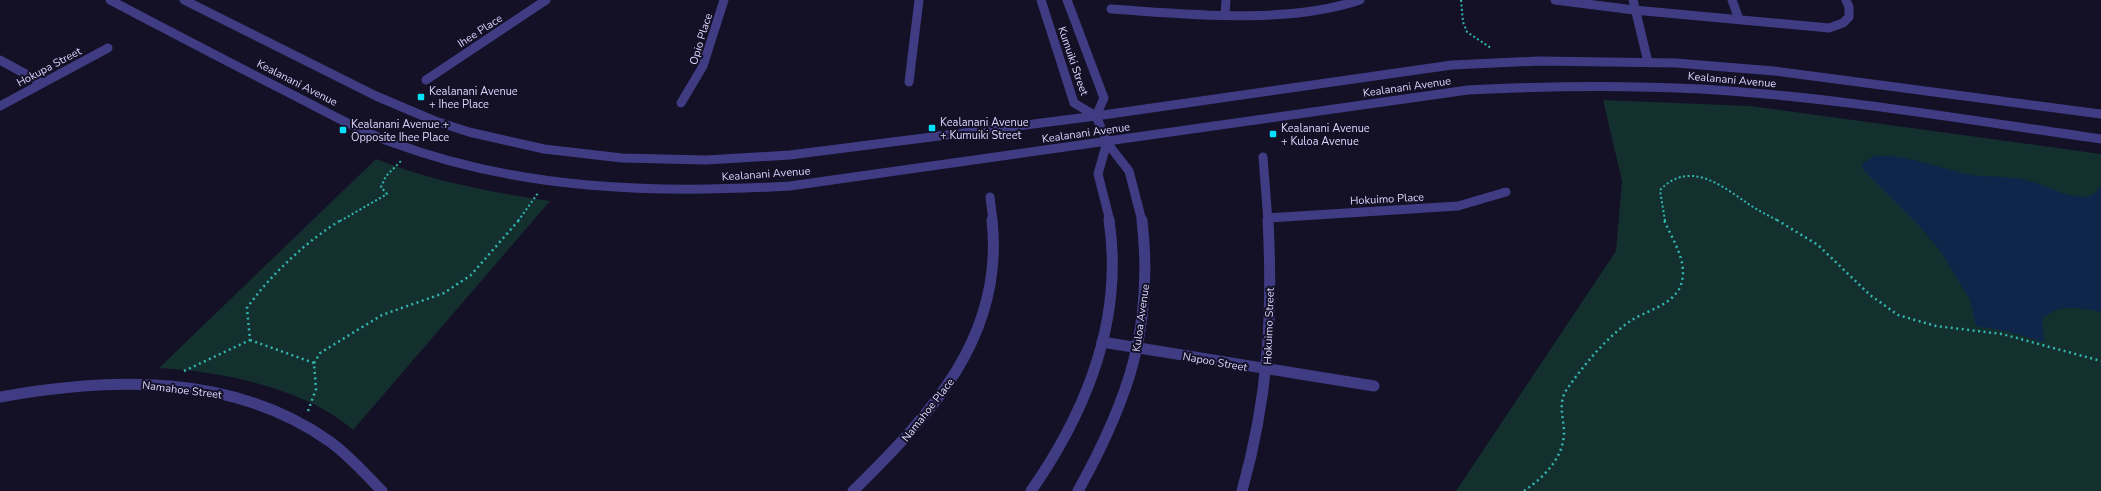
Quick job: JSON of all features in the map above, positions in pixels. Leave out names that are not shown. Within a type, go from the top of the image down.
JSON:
[{"type":"street","name":"Kealanani Avenue","points":[[110,0],[346,122],[412,150],[479,169],[546,182],[606,188],[651,190],[743,189],[836,180],[1468,90],[1589,86],[1688,88],[1784,96],[2101,139]]},
{"type":"street","name":"Kealanani Avenue","points":[[184,0],[383,99],[435,121],[505,141],[582,154],[664,160],[748,159],[832,150],[1096,116],[1452,65],[1499,62],[1584,60],[1725,66],[1796,73],[2101,114]]},
{"type":"street","name":"Ihee Place","points":[[426,80],[546,0]]},
{"type":"street","name":"Opio Place","points":[[681,103],[698,80],[706,64],[724,0]]},
{"type":"street","points":[[910,82],[919,0]]},
{"type":"street","name":"Kumuiki Street","points":[[1041,0],[1074,103],[1096,116],[1104,98],[1067,0]]},
{"type":"street","points":[[1226,0],[1226,15]]},
{"type":"street","points":[[1111,9],[1226,15],[1288,14],[1341,6],[1360,0]]},
{"type":"street","points":[[1555,0],[1634,10],[1829,28],[1843,23],[1849,18],[1849,7],[1846,0]]},
{"type":"street","points":[[1632,0],[1648,62]]},
{"type":"street","points":[[1732,0],[1739,19]]},
{"type":"street","name":"Hokupa Street","points":[[0,106],[108,48]]},
{"type":"street","points":[[0,60],[42,83]]},
{"type":"street","name":"Kuloa Avenue","points":[[1078,491],[1094,463],[1113,424],[1128,386],[1138,349],[1147,285],[1144,227],[1131,174],[1107,142],[1096,116]]},
{"type":"street","points":[[1031,491],[1058,448],[1077,412],[1092,377],[1102,342],[1112,283],[1112,256],[1106,203],[1098,174],[1107,142]]},
{"type":"street","name":"Hokuimo Street","points":[[1242,491],[1260,424],[1268,370],[1271,311],[1268,218],[1263,157]]},
{"type":"street","name":"Hokuimo Place","points":[[1268,218],[1458,206],[1506,192]]},
{"type":"street","name":"Namahoe Place","points":[[853,491],[922,421],[946,390],[971,347],[982,320],[994,268],[995,228],[990,197]]},
{"type":"street","name":"Napoo Street","points":[[1102,342],[1374,386]]},
{"type":"street","name":"Namahoe Street","points":[[0,397],[92,385],[132,384],[171,386],[207,391],[241,399],[273,410],[302,424],[329,441],[382,491]]},
{"type":"path","points":[[1461,0],[1465,30],[1470,36],[1489,46],[1499,62]]},
{"type":"path","points":[[250,340],[247,322],[247,308],[261,288],[324,232],[387,194],[381,187],[386,176],[412,150]]},
{"type":"path","points":[[1524,491],[1538,482],[1561,450],[1564,435],[1562,403],[1565,390],[1615,335],[1630,322],[1668,300],[1679,289],[1682,277],[1681,262],[1660,203],[1660,190],[1666,182],[1678,178],[1690,176],[1701,177],[1713,182],[1754,208],[1800,232],[1826,251],[1876,300],[1897,315],[1914,322],[1933,326],[2003,334],[2068,354],[2101,361]]},
{"type":"path","points":[[302,424],[316,389],[314,363],[320,354],[347,335],[382,315],[444,293],[471,275],[518,222],[546,182]]},
{"type":"path","points":[[171,386],[177,374],[250,340],[314,363]]},
{"type":"green space","points":[[1603,100],[1750,106],[2101,154],[2101,491],[1456,491],[1616,251],[1622,181]]},
{"type":"green space","points":[[376,159],[440,180],[505,194],[550,201],[353,430],[334,415],[311,403],[261,384],[208,373],[159,368]]},
{"type":"water","points":[[1874,156],[1909,159],[1966,174],[2018,178],[2060,192],[2081,197],[2090,196],[2101,186],[2101,312],[2070,308],[2048,314],[2042,320],[2044,342],[2006,331],[1976,326],[1970,300],[1941,252],[1917,223],[1864,171],[1862,164]]},
{"type":"place","name":"Kealanani Avenue + Ihee Place","points":[[421,97]]},
{"type":"place","name":"Kealanani Avenue + Kumuiki Street","points":[[932,128]]},
{"type":"place","name":"Kealanani Avenue + Opposite Ihee Place","points":[[343,130]]},
{"type":"place","name":"Kealanani Avenue + Kuloa Avenue","points":[[1273,134]]}]
